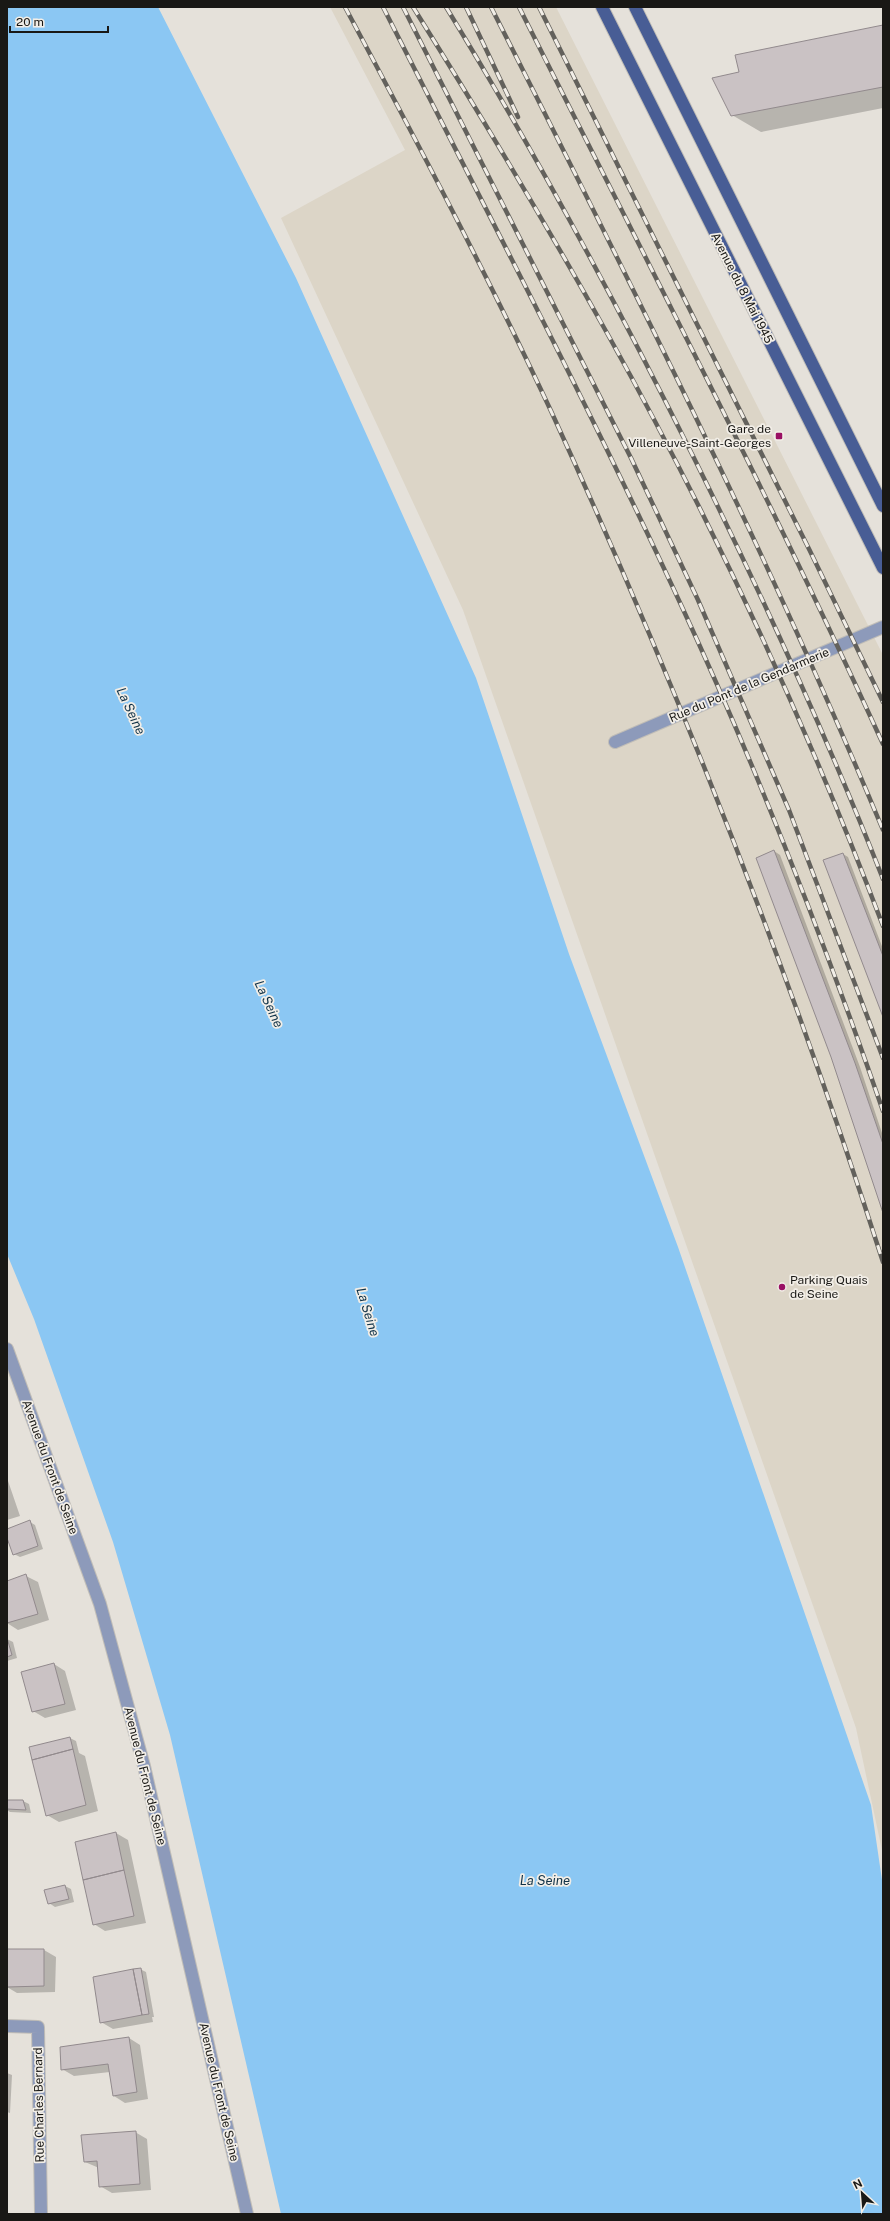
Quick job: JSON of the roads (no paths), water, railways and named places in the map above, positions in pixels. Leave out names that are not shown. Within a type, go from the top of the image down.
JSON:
[{"type":"main road","name":"Avenue du 8 Mai 1945","points":[[602,7],[883,568]]},
{"type":"main road","points":[[634,7],[883,506]]},
{"type":"street","name":"Rue du Pont de la Gendarmerie","points":[[615,742],[883,627]]},
{"type":"street","name":"Avenue du Front de Seine","points":[[7,1349],[100,1604],[144,1766],[247,2214]]},
{"type":"street","name":"Rue Charles Bernard","points":[[7,2026],[38,2027],[41,2214]]},
{"type":"water","name":"La Seine","points":[[7,7],[158,7],[296,278],[476,678],[569,954],[678,1247],[871,1805],[883,1887],[883,2214],[281,2214],[170,1735],[113,1542],[34,1319],[7,1254]]},
{"type":"railway","points":[[345,7],[451,208],[502,309],[551,411],[598,515],[687,726],[771,938],[810,1046],[883,1262]]},
{"type":"railway","points":[[383,7],[573,380],[682,607],[737,731],[789,856],[861,1047],[883,1111]]},
{"type":"railway","points":[[403,7],[631,458],[698,600],[789,810],[883,1058]]},
{"type":"railway","points":[[413,7],[560,250],[607,333],[684,477],[721,550],[790,699],[883,926]]},
{"type":"railway","points":[[446,7],[543,172],[574,228],[634,340],[692,454],[743,559],[816,717],[883,879]]},
{"type":"railway","points":[[466,7],[518,117]]},
{"type":"railway","points":[[491,7],[594,210],[744,518],[792,621],[883,830]]},
{"type":"railway","points":[[519,7],[750,466],[840,651],[883,744]]},
{"type":"railway","points":[[539,7],[810,551],[883,702]]},
{"type":"place","name":"Gare de Villeneuve-Saint-Georges","points":[[779,436]]},
{"type":"place","name":"Parking Quais de Seine","points":[[782,1287]]}]
